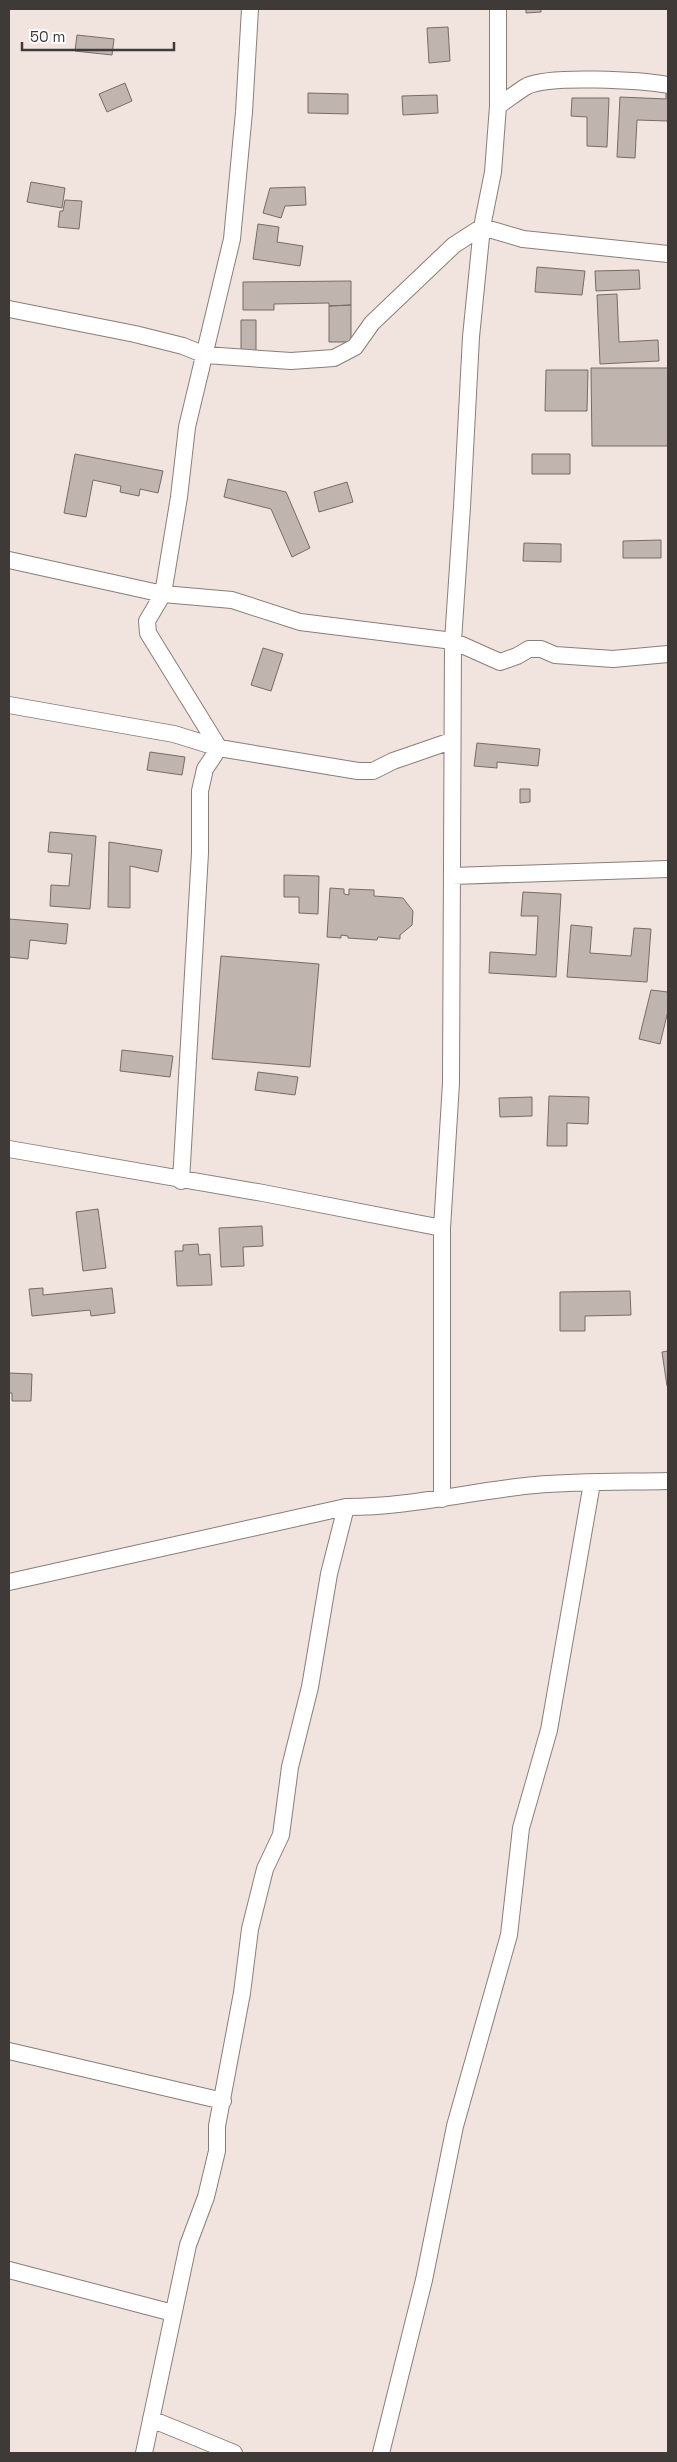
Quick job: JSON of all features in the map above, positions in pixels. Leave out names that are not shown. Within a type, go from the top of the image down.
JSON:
[{"type":"street","points":[[220,748],[148,633],[147,622],[163,594],[179,497],[187,427],[232,239],[244,112],[250,9]]},
{"type":"street","points":[[442,1499],[442,1228],[451,1083],[451,740],[453,641],[471,337],[482,227],[493,172],[498,106],[498,9]]},
{"type":"street","points":[[498,106],[528,86],[548,81],[615,80],[668,85]]},
{"type":"street","points":[[9,309],[134,334],[183,346],[205,355],[291,361],[334,358],[355,347],[372,323],[454,245],[482,227],[523,239],[668,254]]},
{"type":"street","points":[[9,560],[163,594],[232,600],[300,622],[453,641],[500,662],[517,656],[529,648],[541,649],[555,655],[613,659],[668,654]]},
{"type":"street","points":[[9,705],[174,734],[220,748],[358,771],[373,770],[451,740]]},
{"type":"street","points":[[181,1181],[200,853],[200,791],[205,769],[220,748]]},
{"type":"street","points":[[452,876],[668,869]]},
{"type":"street","points":[[9,1149],[181,1181],[263,1193],[442,1228]]},
{"type":"street","points":[[9,1582],[346,1507],[371,1507],[442,1499],[535,1485],[668,1481]]},
{"type":"street","points":[[381,2453],[424,2280],[455,2126],[509,1935],[521,1828],[550,1730],[592,1483]]},
{"type":"street","points":[[144,2453],[188,2245],[206,2197],[217,2152],[217,2126],[242,1993],[250,1929],[265,1869],[280,1834],[290,1767],[310,1687],[329,1574],[346,1507]]},
{"type":"street","points":[[9,2051],[223,2101]]},
{"type":"street","points":[[9,2270],[173,2313]]},
{"type":"street","points":[[151,2419],[234,2453]]},
{"type":"building","points":[[526,9],[541,9],[541,12],[526,13]]},
{"type":"building","points":[[448,27],[450,61],[429,63],[427,28]]},
{"type":"building","points":[[77,35],[114,39],[112,55],[75,51]]},
{"type":"building","points":[[125,83],[132,101],[107,112],[99,94]]},
{"type":"building","points":[[308,93],[348,94],[348,114],[308,113]]},
{"type":"building","points":[[666,93],[668,93],[668,121],[637,120],[635,158],[617,157],[620,97],[666,99]]},
{"type":"building","points":[[437,95],[438,113],[403,115],[402,96]]},
{"type":"building","points":[[572,98],[609,98],[607,147],[587,146],[587,117],[571,116]]},
{"type":"building","points":[[31,182],[65,188],[62,208],[27,202]]},
{"type":"building","points":[[305,187],[306,205],[285,206],[281,218],[263,213],[270,188]]},
{"type":"building","points":[[65,200],[82,201],[79,229],[58,227],[60,211],[63,211]]},
{"type":"building","points":[[258,224],[279,227],[277,242],[303,246],[300,266],[253,259]]},
{"type":"building","points":[[537,267],[585,271],[582,295],[535,292]]},
{"type":"building","points":[[639,270],[640,289],[596,291],[595,271]]},
{"type":"building","points":[[351,281],[351,305],[329,306],[329,303],[274,304],[274,310],[243,310],[243,282]]},
{"type":"building","points":[[617,294],[619,342],[658,340],[659,361],[600,364],[597,295]]},
{"type":"building","points":[[351,305],[351,342],[329,342],[329,306]]},
{"type":"building","points":[[241,320],[256,320],[256,353],[241,353]]},
{"type":"building","points":[[591,368],[668,368],[668,446],[592,446]]},
{"type":"building","points":[[546,370],[588,370],[587,411],[545,411]]},
{"type":"building","points":[[75,454],[163,471],[158,493],[140,489],[139,496],[120,492],[121,486],[93,480],[86,517],[64,513]]},
{"type":"building","points":[[532,454],[570,454],[570,474],[532,474]]},
{"type":"building","points":[[228,479],[286,492],[310,548],[292,557],[271,509],[224,497]]},
{"type":"building","points":[[347,482],[353,502],[319,512],[314,492]]},
{"type":"building","points":[[661,540],[661,558],[623,558],[623,541]]},
{"type":"building","points":[[524,543],[561,544],[561,562],[523,561]]},
{"type":"building","points":[[263,648],[283,654],[271,691],[251,685]]},
{"type":"building","points":[[477,743],[540,749],[538,766],[497,762],[497,768],[474,766]]},
{"type":"building","points":[[150,752],[185,757],[182,775],[147,770]]},
{"type":"building","points":[[520,789],[530,789],[530,802],[520,803]]},
{"type":"building","points":[[50,832],[96,836],[90,909],[50,906],[51,885],[69,886],[72,854],[48,852]]},
{"type":"building","points":[[109,842],[162,850],[158,872],[130,866],[130,908],[108,907]]},
{"type":"building","points":[[284,875],[319,876],[318,914],[299,913],[299,897],[284,897]]},
{"type":"building","points":[[330,888],[344,889],[344,894],[349,895],[349,889],[374,890],[374,896],[403,898],[413,911],[412,925],[400,935],[400,939],[378,937],[377,940],[348,938],[348,936],[341,935],[341,938],[327,937]]},
{"type":"building","points":[[523,892],[561,894],[556,977],[489,973],[490,952],[536,955],[538,916],[521,916]]},
{"type":"building","points":[[9,919],[68,924],[66,944],[30,940],[28,959],[9,957]]},
{"type":"building","points":[[571,925],[592,927],[590,953],[631,956],[634,928],[651,929],[647,982],[567,977]]},
{"type":"building","points":[[221,956],[319,964],[310,1067],[212,1059]]},
{"type":"building","points":[[651,990],[668,992],[668,1011],[660,1044],[639,1039]]},
{"type":"building","points":[[122,1050],[173,1056],[170,1077],[120,1071]]},
{"type":"building","points":[[258,1072],[298,1077],[295,1095],[255,1090]]},
{"type":"building","points":[[549,1096],[589,1097],[588,1124],[567,1123],[567,1146],[547,1146]]},
{"type":"building","points":[[532,1097],[532,1116],[500,1117],[499,1098]]},
{"type":"building","points":[[98,1209],[106,1268],[83,1271],[76,1212]]},
{"type":"building","points":[[262,1226],[263,1246],[243,1247],[244,1266],[221,1267],[219,1228]]},
{"type":"building","points":[[198,1244],[199,1255],[210,1254],[212,1285],[177,1286],[175,1251],[183,1251],[183,1245]]},
{"type":"building","points":[[43,1288],[43,1295],[112,1288],[115,1313],[91,1316],[90,1310],[32,1316],[29,1289]]},
{"type":"building","points":[[630,1291],[631,1315],[585,1316],[585,1331],[560,1331],[560,1292]]},
{"type":"building","points":[[668,1351],[668,1386],[667,1386],[662,1352]]},
{"type":"building","points":[[9,1373],[32,1374],[31,1401],[12,1401],[12,1393],[9,1393]]}]
